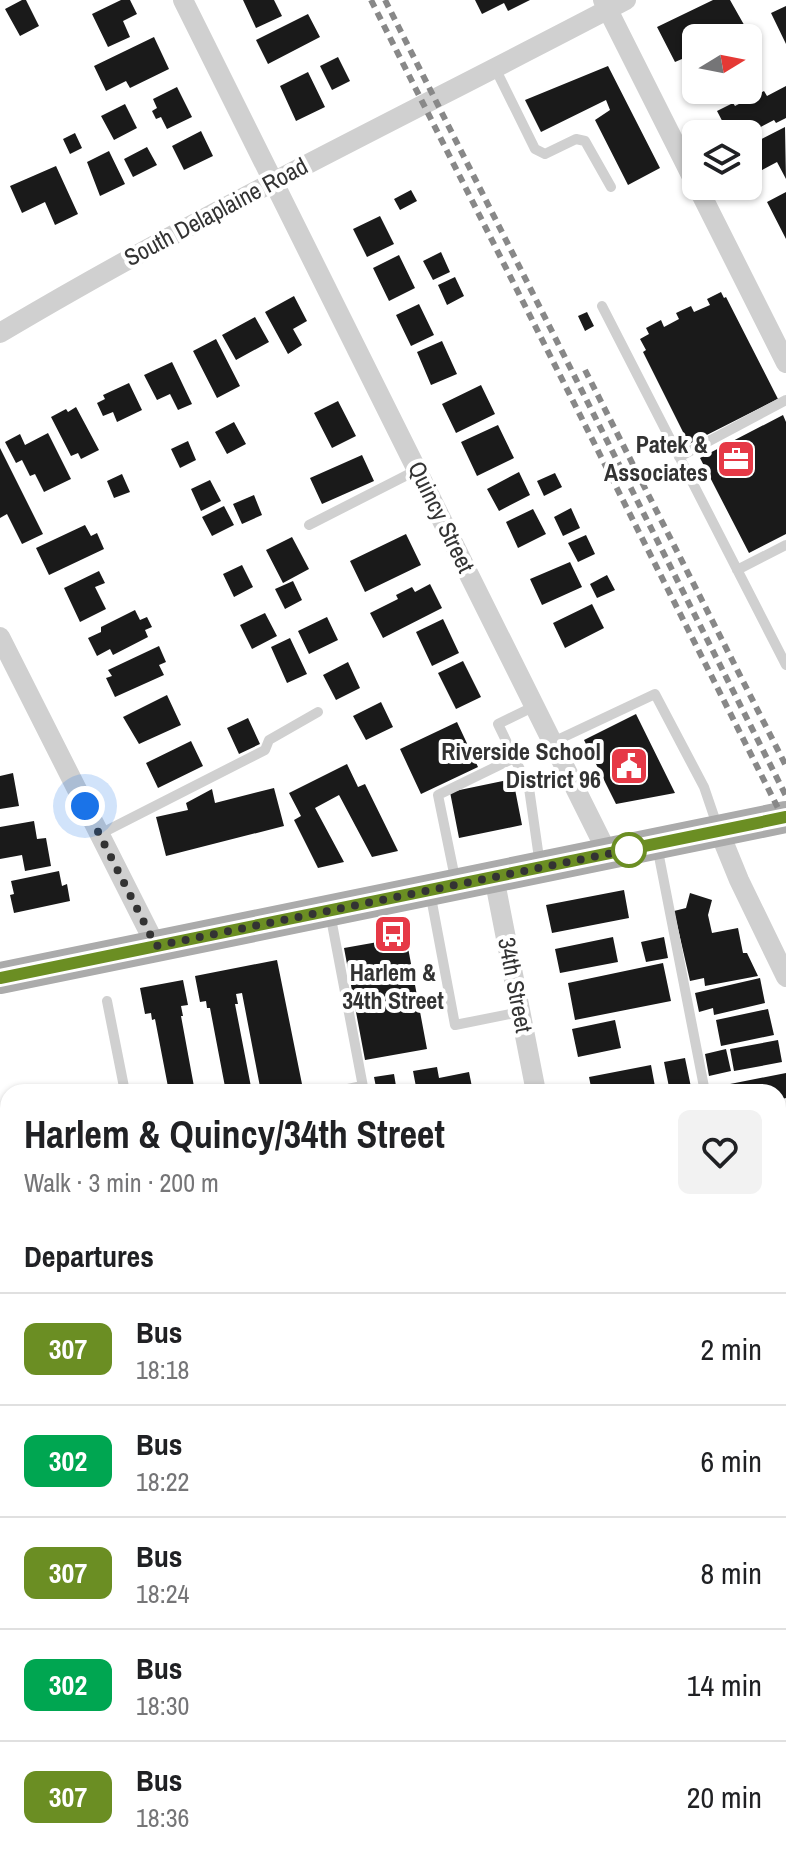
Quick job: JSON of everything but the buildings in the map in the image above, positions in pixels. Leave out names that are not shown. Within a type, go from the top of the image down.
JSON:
[{"type":"main road","points":[[0,978],[786,817]]},
{"type":"street","name":"Quincy Street","points":[[183,0],[608,854]]},
{"type":"street","name":"South Delaplaine Road","points":[[0,333],[88,280],[495,68],[612,3]]},
{"type":"street","points":[[612,3],[682,156]]},
{"type":"street","points":[[703,200],[786,363]]},
{"type":"street","points":[[0,637],[156,946]]},
{"type":"street","points":[[719,831],[786,977]]},
{"type":"street","name":"34th Street","points":[[494,877],[534,1084]]},
{"type":"lane","points":[[495,68],[535,149],[545,154],[576,139],[585,141],[611,187]]},
{"type":"lane","points":[[602,306],[786,665]]},
{"type":"lane","points":[[679,457],[786,400]]},
{"type":"lane","points":[[309,525],[417,470]]},
{"type":"lane","points":[[737,570],[786,545]]},
{"type":"lane","points":[[553,742],[655,694],[704,787],[719,831]]},
{"type":"lane","points":[[535,706],[498,724],[529,788],[540,867]]},
{"type":"lane","points":[[100,834],[265,750],[269,740],[318,712]]},
{"type":"lane","points":[[514,758],[438,795],[455,1025],[520,1012]]},
{"type":"lane","points":[[529,788],[567,772]]},
{"type":"lane","points":[[656,844],[703,1084]]},
{"type":"lane","points":[[329,911],[362,1084]]},
{"type":"lane","points":[[107,1001],[123,1084]]},
{"type":"railway","points":[[371,0],[786,824]]},
{"type":"railway","points":[[385,0],[786,796]]},
{"type":"railway","points":[[585,370],[786,766]]},
{"type":"bus line","name":"307","points":[[0,978],[786,817]]},
{"type":"place","name":"Patek & Associates","points":[[736,459]]},
{"type":"place","name":"Riverside School District 96","points":[[629,766]]},
{"type":"place","name":"Harlem & 34th Street","points":[[393,934]]},
{"type":"route","points":[[85,806],[156,946],[632,849],[629,850]]}]
